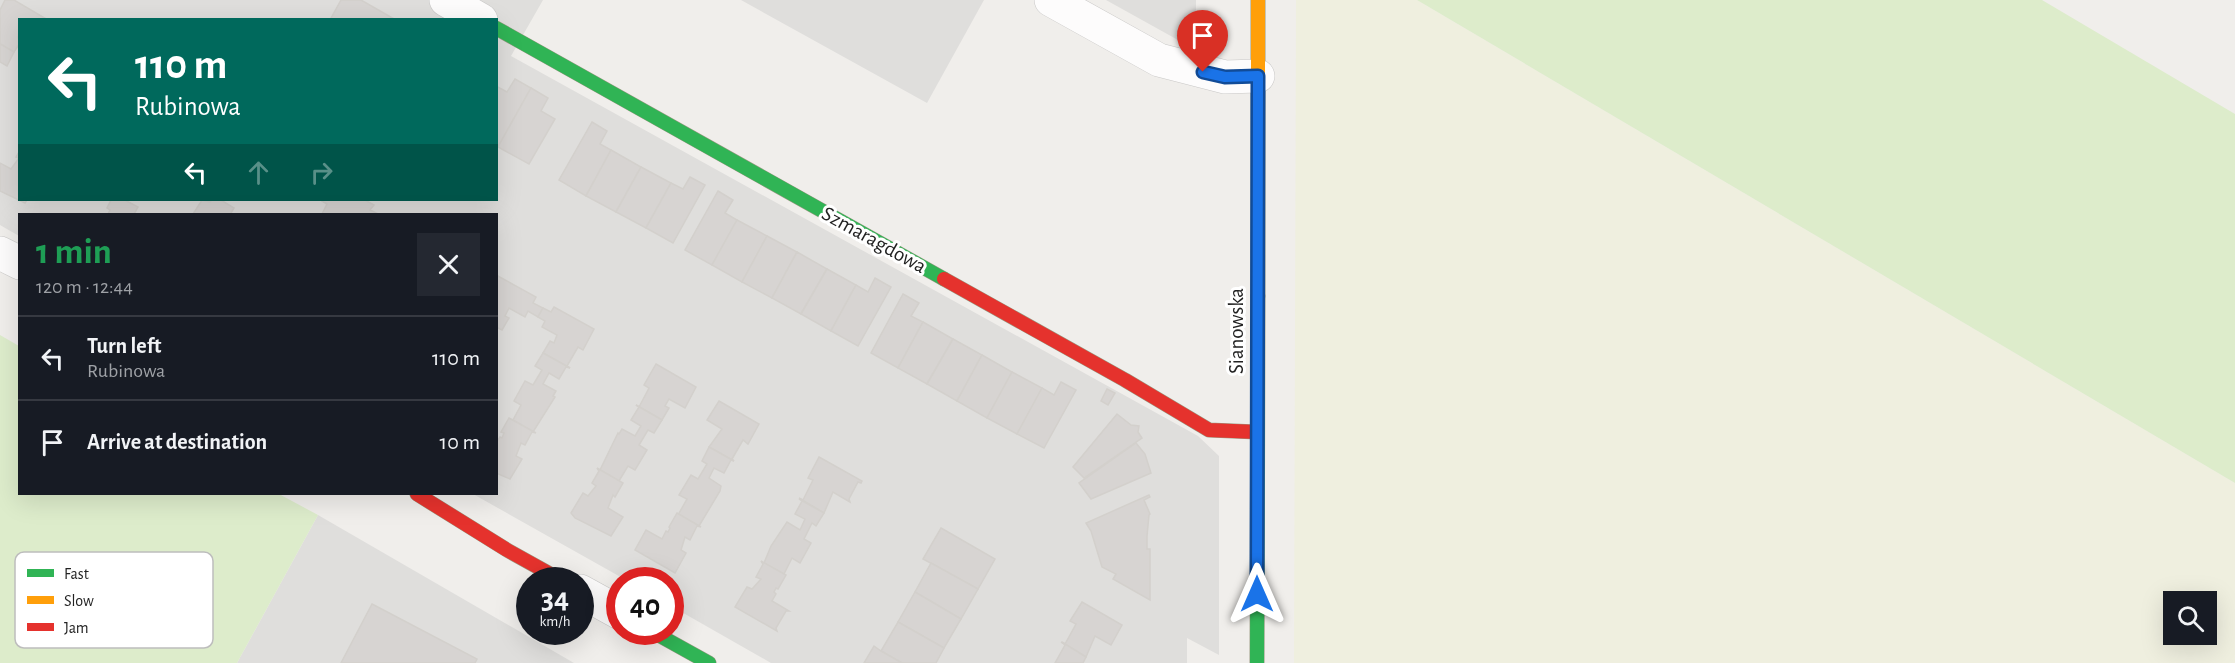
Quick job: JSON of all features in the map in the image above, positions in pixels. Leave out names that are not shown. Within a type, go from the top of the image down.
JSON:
[{"type":"street","points":[[446,0],[478,18]]},
{"type":"street","points":[[1051,0],[1159,60],[1225,77],[1258,76]]},
{"type":"street","name":"Sianowska","points":[[1257,663],[1258,0]]},
{"type":"street","name":"Szmaragdowa","points":[[498,29],[1125,380],[1209,430],[1257,432]]},
{"type":"street","points":[[0,253],[18,262]]},
{"type":"street","points":[[419,495],[538,567]]},
{"type":"street","points":[[676,645],[709,663]]},
{"type":"shaded area","points":[[0,0],[543,0],[511,56],[1198,436],[1219,456],[1219,655],[1187,638],[1187,663],[771,663],[684,613],[684,567],[606,569],[475,495],[498,495],[498,213],[18,213],[18,235],[0,225]]},
{"type":"shaded area","points":[[741,0],[984,0],[927,103]]},
{"type":"shaded area","points":[[1106,0],[1196,0],[1196,50]]},
{"type":"shaded area","points":[[318,515],[516,629],[516,645],[543,645],[574,663],[237,663]]},
{"type":"green space","points":[[1296,0],[1417,0],[2235,483],[2235,663],[1294,663]]},
{"type":"green space","points":[[1417,0],[2042,0],[2235,114],[2235,483]]},
{"type":"green space","points":[[0,335],[18,345],[18,495],[281,495],[318,515],[237,663],[0,663]]},
{"type":"building","points":[[5,0],[14,0],[45,18],[18,18],[18,46],[14,52],[0,44],[0,10]]},
{"type":"building","points":[[341,0],[361,0],[392,18],[331,18]]},
{"type":"building","points":[[0,44],[14,52],[7,66],[0,62]]},
{"type":"building","points":[[515,79],[531,88],[498,147],[498,87],[507,92]]},
{"type":"building","points":[[531,88],[548,98],[541,111],[555,119],[529,164],[498,147]]},
{"type":"building","points":[[592,122],[607,131],[600,144],[611,150],[586,196],[559,180]]},
{"type":"building","points":[[611,150],[641,167],[616,212],[586,196]]},
{"type":"building","points":[[18,159],[18,200],[0,191],[0,163],[11,169]]},
{"type":"building","points":[[641,167],[671,183],[646,228],[616,212]]},
{"type":"building","points":[[690,177],[705,185],[673,243],[646,228],[671,183],[683,189]]},
{"type":"building","points":[[718,191],[733,200],[725,213],[737,220],[712,265],[685,250]]},
{"type":"building","points":[[110,201],[127,201],[138,207],[135,213],[108,213],[110,210],[107,208]]},
{"type":"building","points":[[201,201],[223,201],[234,208],[231,213],[194,213]]},
{"type":"building","points":[[322,201],[367,201],[374,205],[370,210],[376,213],[322,213],[327,204]]},
{"type":"building","points":[[737,220],[767,236],[742,282],[712,265]]},
{"type":"building","points":[[767,236],[797,252],[772,298],[742,282]]},
{"type":"building","points":[[797,252],[827,269],[801,314],[772,298]]},
{"type":"building","points":[[827,269],[856,285],[831,331],[801,314]]},
{"type":"building","points":[[498,276],[536,297],[533,303],[543,308],[538,317],[528,311],[525,317],[509,308],[505,316],[509,318],[502,330],[498,328]]},
{"type":"building","points":[[875,278],[891,287],[858,346],[831,331],[856,285],[868,292]]},
{"type":"building","points":[[903,294],[919,303],[911,316],[923,322],[898,368],[871,353]]},
{"type":"building","points":[[554,307],[594,329],[583,350],[578,347],[567,366],[570,368],[543,353],[550,341],[554,343],[557,335],[542,327],[545,321],[538,317],[543,308],[551,312]]},
{"type":"building","points":[[923,322],[953,339],[927,384],[898,368]]},
{"type":"building","points":[[953,339],[982,355],[957,401],[927,384]]},
{"type":"building","points":[[543,353],[570,368],[566,367],[559,379],[549,373],[543,384],[556,391],[553,396],[555,397],[533,432],[513,420],[521,405],[514,401],[525,381],[533,385],[542,370],[535,366]]},
{"type":"building","points":[[982,355],[1012,372],[987,418],[957,401]]},
{"type":"building","points":[[656,364],[696,387],[685,408],[669,399],[665,406],[669,408],[662,420],[639,407],[649,388],[644,385]]},
{"type":"building","points":[[1012,372],[1042,388],[1017,434],[987,418]]},
{"type":"building","points":[[1061,382],[1076,390],[1044,448],[1017,434],[1042,388],[1054,395]]},
{"type":"building","points":[[1107,389],[1115,393],[1108,405],[1101,401]]},
{"type":"building","points":[[719,401],[759,424],[748,444],[743,440],[732,459],[734,461],[709,447],[722,429],[707,420]]},
{"type":"building","points":[[636,405],[662,420],[654,433],[648,430],[639,445],[647,450],[635,470],[628,466],[619,481],[600,470],[618,433],[622,429],[635,436],[641,426],[631,420],[639,407]]},
{"type":"building","points":[[1117,414],[1131,425],[1139,426],[1138,432],[1142,438],[1084,478],[1073,467]]},
{"type":"building","points":[[509,418],[536,433],[532,432],[525,445],[521,443],[516,456],[522,459],[510,479],[498,474],[498,440],[504,433],[501,432]]},
{"type":"building","points":[[1136,443],[1145,454],[1151,473],[1091,499],[1079,483]]},
{"type":"building","points":[[709,447],[734,461],[731,460],[724,473],[714,468],[709,478],[721,486],[720,491],[699,526],[678,515],[687,499],[679,495],[691,475],[698,479],[707,464],[702,461]]},
{"type":"building","points":[[819,457],[862,481],[858,482],[849,499],[850,502],[833,492],[824,513],[799,498],[803,500],[813,480],[808,478]]},
{"type":"building","points":[[597,468],[623,483],[615,497],[613,495],[608,508],[623,517],[611,536],[575,518],[571,513],[583,493],[588,496],[596,486],[592,483],[599,471]]},
{"type":"building","points":[[1149,495],[1150,497],[1144,500],[1150,514],[1147,549],[1150,549],[1150,600],[1113,579],[1116,574],[1102,567],[1091,531],[1086,523]]},
{"type":"building","points":[[799,499],[824,513],[816,526],[812,523],[804,539],[811,543],[800,563],[792,558],[784,574],[764,563],[771,546],[787,522],[800,530],[805,519],[795,514],[802,501]]},
{"type":"building","points":[[677,513],[701,527],[697,526],[690,540],[685,537],[681,550],[686,553],[678,567],[665,567],[635,550],[646,530],[662,539]]},
{"type":"building","points":[[941,528],[995,559],[978,589],[923,559]]},
{"type":"building","points":[[761,561],[786,575],[778,589],[776,588],[772,601],[789,611],[786,611],[776,628],[777,631],[735,607],[747,587],[752,589],[761,579],[756,577],[763,564]]},
{"type":"building","points":[[931,563],[978,589],[961,619],[915,592]]},
{"type":"building","points":[[915,592],[961,619],[944,648],[898,622]]},
{"type":"building","points":[[1082,602],[1122,625],[1111,645],[1095,636],[1086,657],[1061,642],[1065,644],[1076,624],[1070,621]]},
{"type":"building","points":[[372,604],[477,659],[475,663],[341,663]]},
{"type":"building","points":[[898,622],[944,648],[936,663],[902,663],[881,651]]},
{"type":"building","points":[[1062,642],[1086,657],[1083,663],[1055,663],[1065,645]]},
{"type":"building","points":[[874,646],[881,651],[902,663],[864,663]]},
{"type":"traffic: fast","points":[[498,29],[944,279]]},
{"type":"traffic: fast","points":[[1257,663],[1258,296]]},
{"type":"traffic: fast","points":[[676,645],[709,663]]},
{"type":"traffic: slow","points":[[1258,0],[1258,296]]},
{"type":"traffic: jam","points":[[944,279],[1125,380],[1209,430],[1257,432]]},
{"type":"traffic: jam","points":[[419,495],[538,567]]},
{"type":"route","points":[[1203,72],[1225,77],[1258,76],[1257,594]]}]
